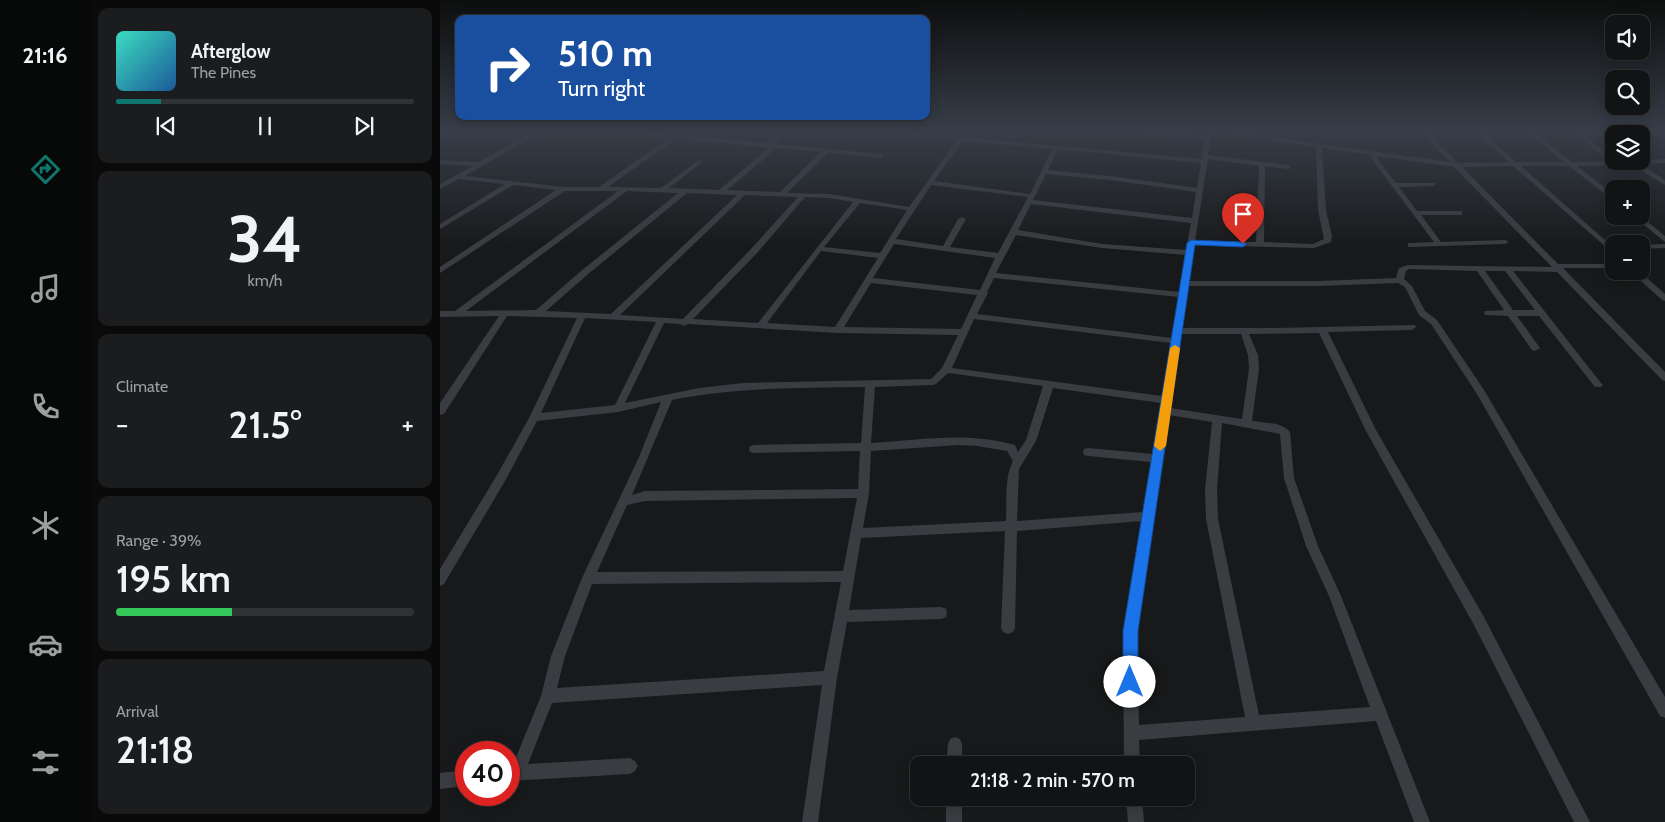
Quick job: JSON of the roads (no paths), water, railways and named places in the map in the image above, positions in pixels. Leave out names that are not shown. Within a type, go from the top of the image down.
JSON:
[{"type":"street","points":[[440,187],[470,169]]},
{"type":"street","points":[[601,189],[628,169]]},
{"type":"street","points":[[663,190],[690,169]]},
{"type":"street","points":[[721,192],[746,169]]},
{"type":"street","points":[[783,194],[808,169]]},
{"type":"street","points":[[838,330],[911,209],[940,169]]},
{"type":"street","points":[[1131,756],[1130,631],[1203,169]]},
{"type":"street","points":[[1260,245],[1262,169]]},
{"type":"street","points":[[1014,232],[1102,246],[1190,248],[1260,245],[1314,246],[1328,240],[1322,210],[1320,169]]},
{"type":"street","points":[[1382,169],[1439,244]]},
{"type":"street","points":[[1460,169],[1665,378]]},
{"type":"street","points":[[1521,169],[1605,244]]},
{"type":"street","points":[[1578,169],[1605,192]]},
{"type":"street","points":[[1644,170],[1665,183]]},
{"type":"street","points":[[534,418],[618,408],[699,391],[743,386],[933,382],[946,370],[1000,256],[1045,172],[1110,178],[1200,190]]},
{"type":"street","points":[[458,177],[563,189],[625,189],[803,195],[911,209]]},
{"type":"street","points":[[440,227],[512,183]]},
{"type":"street","points":[[930,183],[1195,221]]},
{"type":"street","points":[[1394,185],[1433,184]]},
{"type":"street","points":[[440,271],[563,189]]},
{"type":"street","points":[[457,314],[625,189]]},
{"type":"street","points":[[538,313],[584,273],[686,191]]},
{"type":"street","points":[[612,318],[743,193]]},
{"type":"street","points":[[684,322],[754,250],[803,195]]},
{"type":"street","points":[[760,326],[849,210],[858,201]]},
{"type":"street","points":[[1415,213],[1459,213]]},
{"type":"street","points":[[946,248],[962,219]]},
{"type":"street","points":[[1647,225],[1665,240]]},
{"type":"street","points":[[892,241],[1000,256]]},
{"type":"street","points":[[1411,245],[1504,242]]},
{"type":"street","points":[[1650,247],[1665,246]]},
{"type":"street","points":[[820,249],[883,256]]},
{"type":"street","points":[[1400,280],[1402,270],[1408,267],[1508,270],[1605,266]]},
{"type":"street","points":[[1480,270],[1535,348]]},
{"type":"street","points":[[1508,270],[1598,385]]},
{"type":"street","points":[[992,275],[1182,296]]},
{"type":"street","points":[[868,280],[984,293]]},
{"type":"street","points":[[1184,283],[1301,284],[1400,280],[1408,286],[1422,313],[1434,322],[1481,392],[1665,711]]},
{"type":"street","points":[[1644,280],[1665,298]]},
{"type":"street","points":[[1655,289],[1665,289]]},
{"type":"street","points":[[440,411],[505,313]]},
{"type":"street","points":[[440,314],[538,313],[838,330],[964,332]]},
{"type":"street","points":[[1488,313],[1542,313]]},
{"type":"street","points":[[440,580],[501,478],[534,418],[582,316]]},
{"type":"street","points":[[972,316],[1176,336],[1412,327]]},
{"type":"street","points":[[618,408],[661,321]]},
{"type":"street","points":[[1322,329],[1371,431],[1479,621],[1582,822]]},
{"type":"street","points":[[1244,332],[1253,355],[1254,369],[1247,424]]},
{"type":"street","points":[[946,370],[1049,384],[1167,406],[1217,419],[1281,429],[1285,432],[1289,478],[1312,546],[1335,596],[1422,822]]},
{"type":"street","points":[[810,822],[830,678],[848,576],[858,533],[863,492],[870,384]]},
{"type":"street","points":[[1008,628],[1014,469],[1031,441],[1049,384]]},
{"type":"street","points":[[520,758],[548,696],[558,656],[588,578],[624,501],[668,398]]},
{"type":"street","points":[[1217,419],[1211,490],[1212,519],[1254,724]]},
{"type":"street","points":[[754,449],[986,443],[1011,448],[1018,461]]},
{"type":"street","points":[[1088,452],[1158,459]]},
{"type":"street","points":[[624,501],[645,496],[863,492]]},
{"type":"street","points":[[858,533],[1012,526],[1148,516]]},
{"type":"street","points":[[588,578],[848,576]]},
{"type":"street","points":[[841,616],[941,613]]},
{"type":"street","points":[[548,696],[830,678]]},
{"type":"street","points":[[1130,733],[1381,714]]},
{"type":"street","points":[[954,756],[955,744]]},
{"type":"street","points":[[520,773],[630,766]]},
{"type":"street","points":[[440,780],[455,779]]},
{"type":"street","points":[[954,806],[954,822]]},
{"type":"street","points":[[1135,806],[1136,822]]}]
